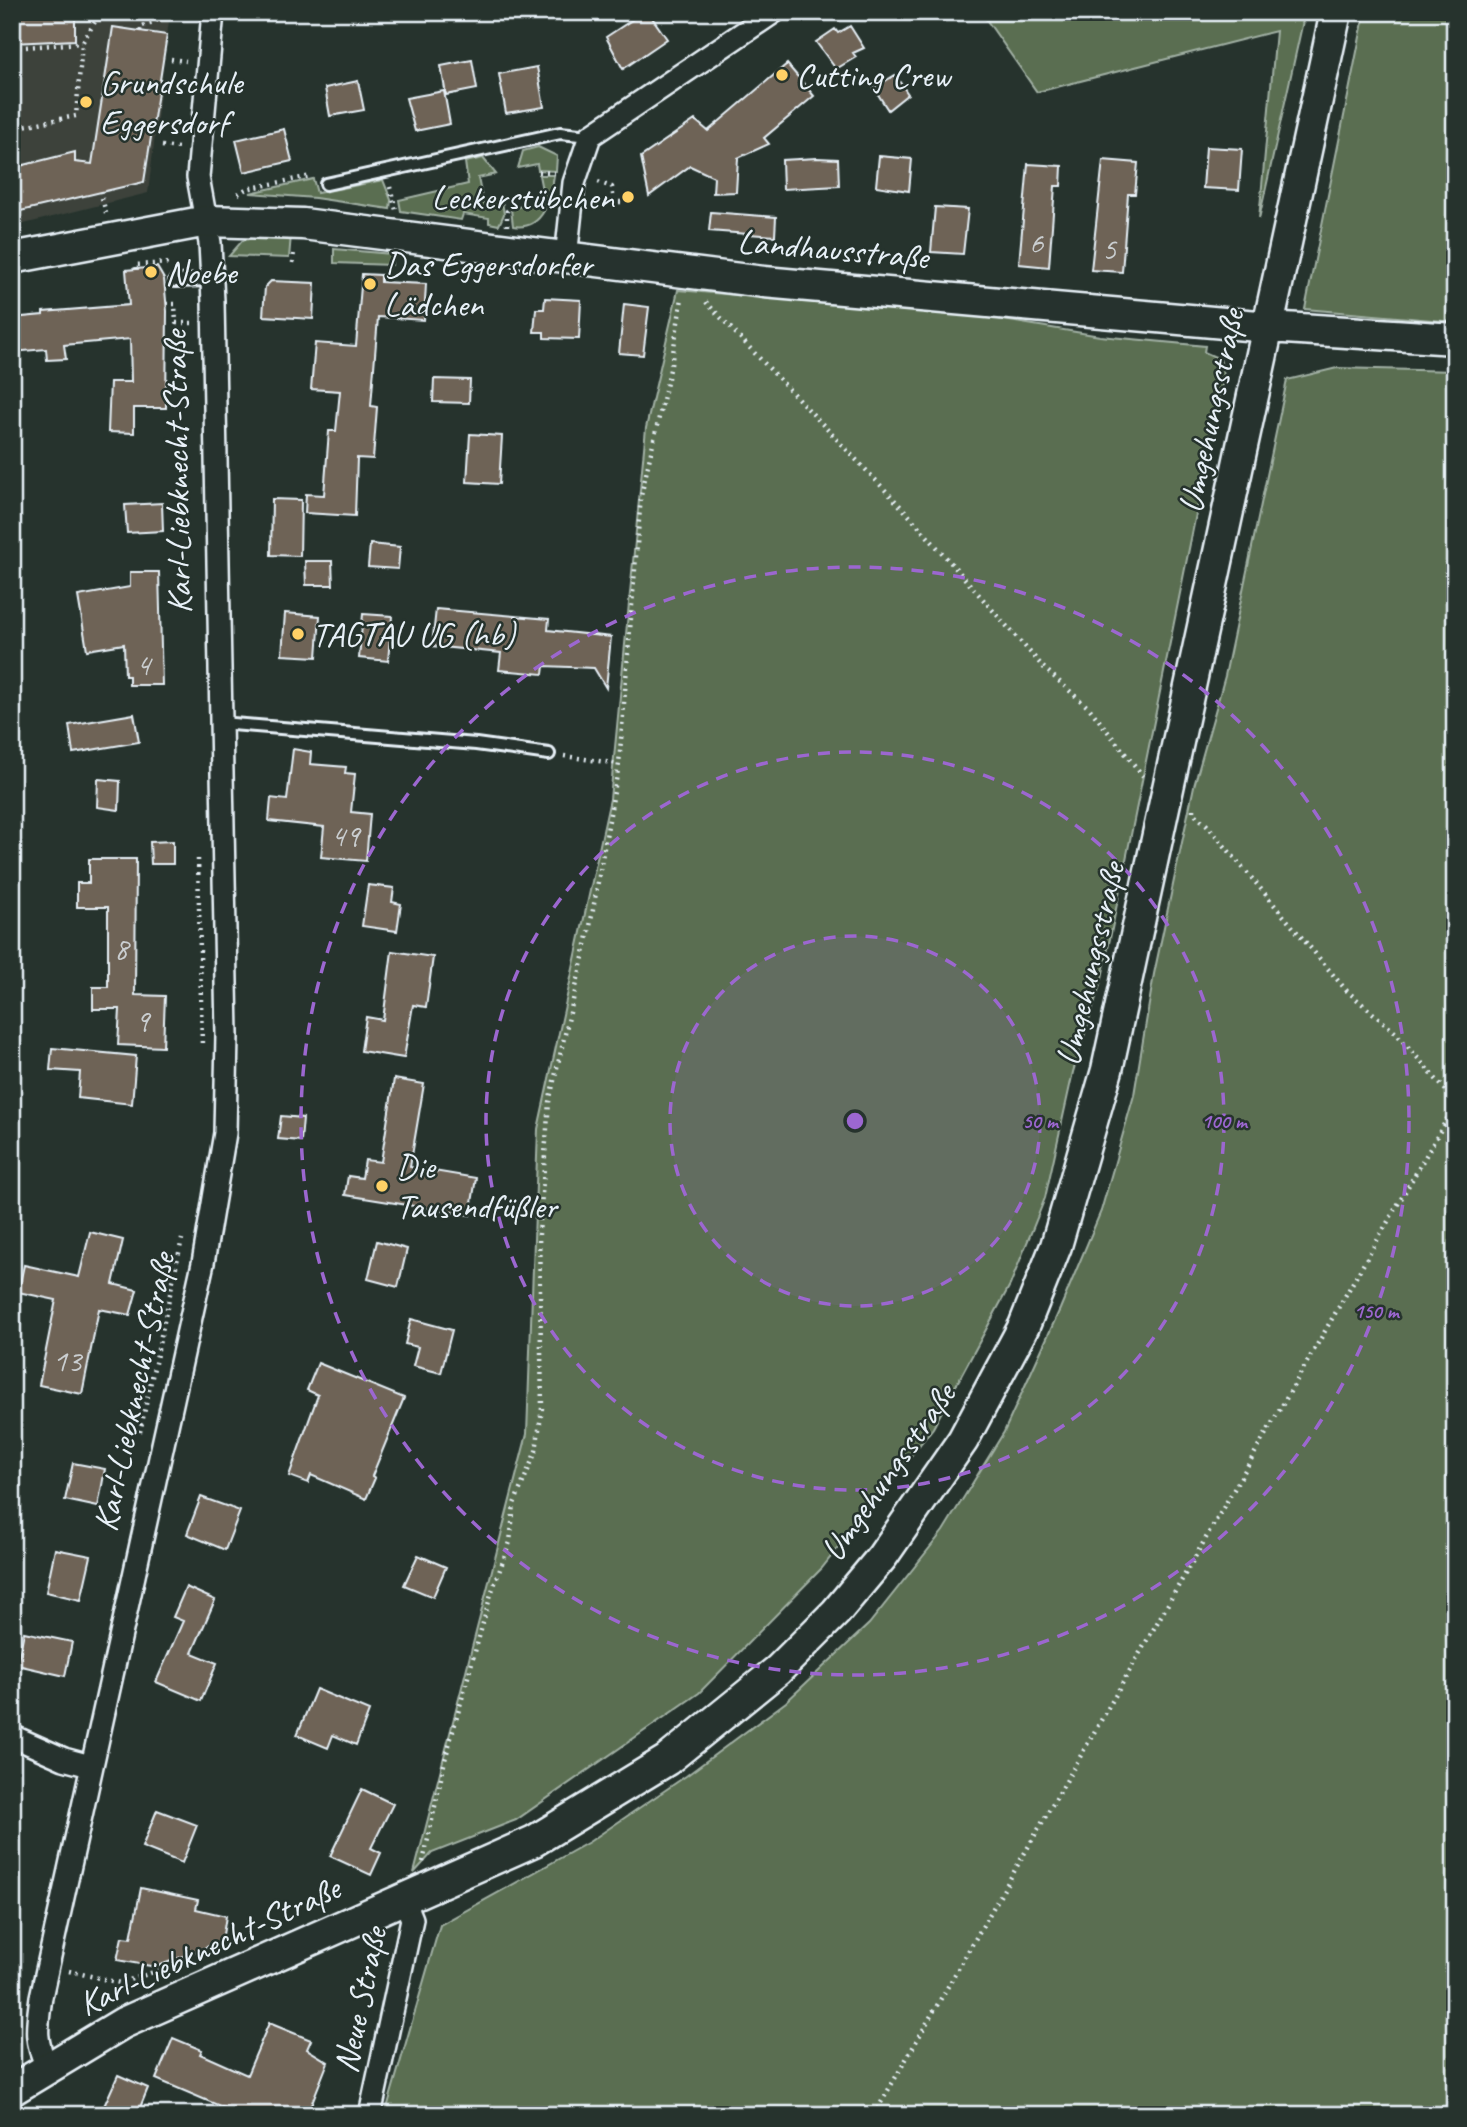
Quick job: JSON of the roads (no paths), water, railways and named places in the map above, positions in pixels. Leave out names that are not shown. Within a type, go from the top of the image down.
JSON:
[{"type":"main road","name":"Umgehungsstraße","points":[[416,1894],[534,1840],[592,1808],[667,1760],[778,1670],[836,1612],[882,1557],[930,1490],[992,1390],[1024,1326],[1056,1246],[1107,1070],[1336,12]]},
{"type":"main road","name":"Landhausstraße","points":[[12,258],[206,221],[303,224],[764,282],[1269,327],[1455,339]]},
{"type":"main road","name":"Karl-Liebknecht-Straße","points":[[12,2090],[47,2067],[135,2018],[416,1894]]},
{"type":"street","name":"Karl-Liebknecht-Straße","points":[[47,2067],[37,2046],[36,2032],[47,1965],[203,1263],[225,1133],[227,1035],[220,723],[202,281],[206,221],[198,177],[213,12]]},
{"type":"street","points":[[566,258],[574,183],[590,136],[774,12]]},
{"type":"street","points":[[12,1736],[64,1759],[90,1766]]},
{"type":"street","name":"Neue Straße","points":[[370,2115],[416,1894]]},
{"type":"lane","points":[[326,184],[560,134],[590,136]]},
{"type":"lane","points":[[175,281],[202,281]]},
{"type":"lane","points":[[220,723],[449,741],[549,754]]},
{"type":"place","name":"Cutting Crew","points":[[782,75]]},
{"type":"place","name":"Grundschule Eggersdorf","points":[[86,102]]},
{"type":"place","name":"Leckerstübchen","points":[[628,197]]},
{"type":"place","name":"Noebe","points":[[151,272]]},
{"type":"place","name":"Das Eggersdorfer Lädchen","points":[[370,284]]},
{"type":"place","name":"TAGTAU UG (hb)","points":[[298,634]]},
{"type":"place","name":"Die Tausendfüßler","points":[[382,1186]]}]
